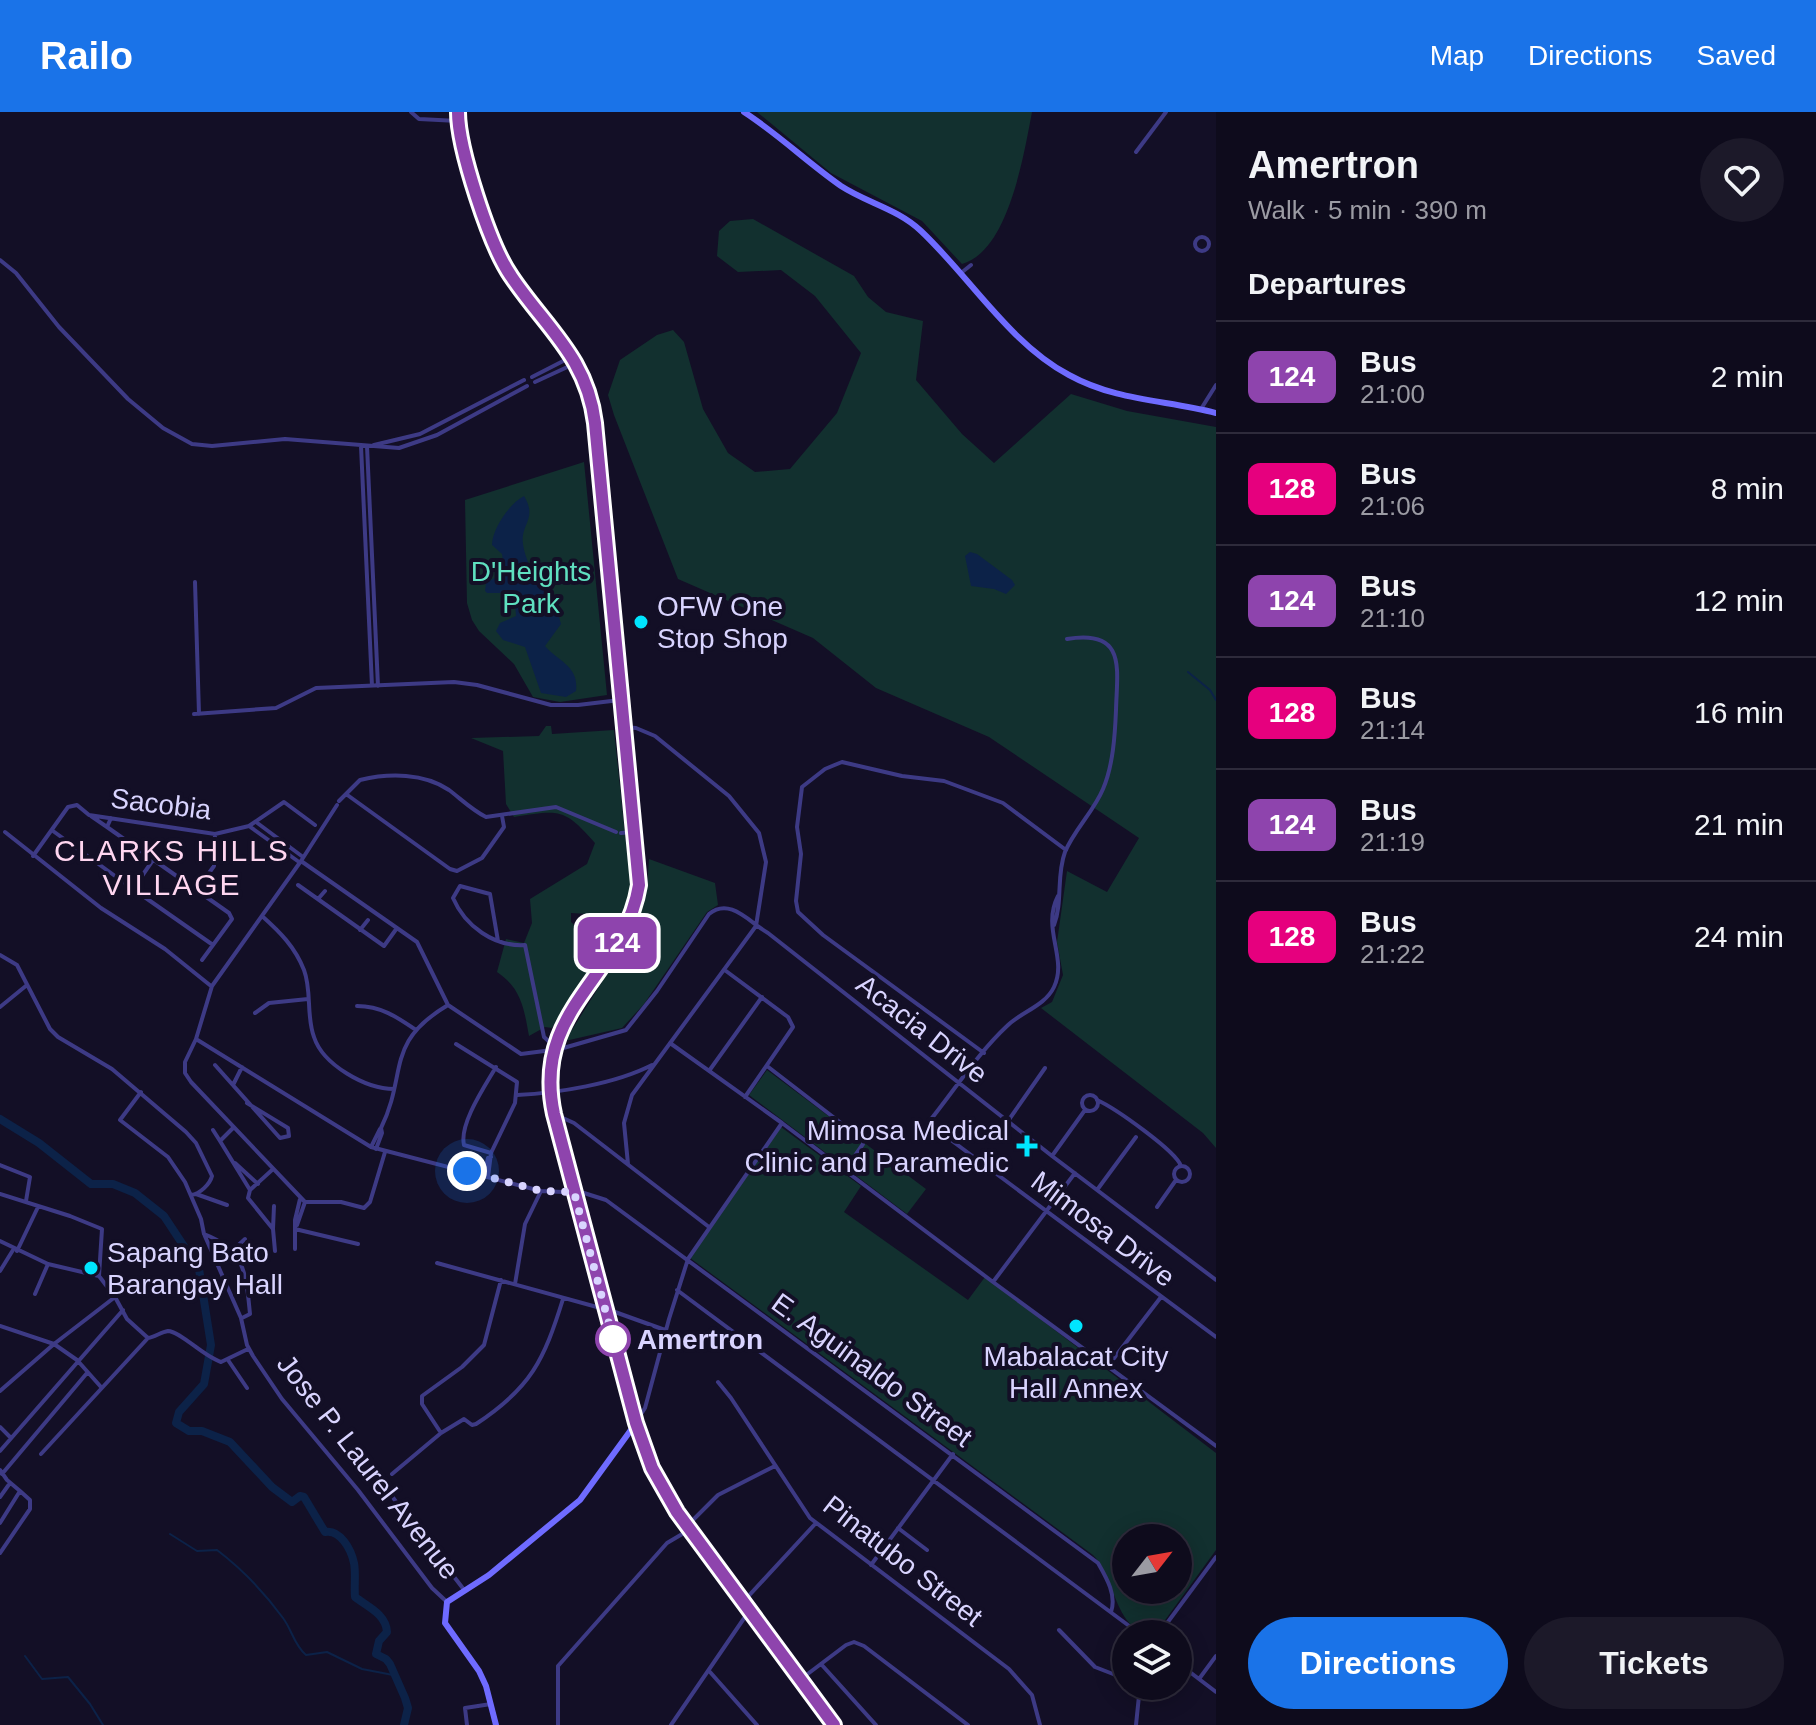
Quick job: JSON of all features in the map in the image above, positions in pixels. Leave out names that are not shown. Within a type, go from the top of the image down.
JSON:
[{"type":"main road","points":[[458,112],[471,172],[502,262],[575,360],[590,393],[624,727],[639,885],[629,923],[565,1018],[549,1071],[554,1114],[636,1423],[652,1468],[688,1528],[834,1725]]},
{"type":"main road","points":[[744,112],[841,186],[912,223],[1032,349],[1070,376],[1117,396],[1216,413]]},
{"type":"main road","points":[[447,1602],[508,1561],[580,1500],[636,1423]]},
{"type":"main road","name":"Jose P. Laurel Avenue","points":[[447,1602],[445,1623],[474,1661],[486,1686],[496,1725]]},
{"type":"street","points":[[411,112],[419,119],[458,121]]},
{"type":"street","points":[[1136,152],[1166,112]]},
{"type":"street","points":[[1209,246],[1216,247]]},
{"type":"street","points":[[0,260],[16,273],[59,327],[128,399],[152,421],[182,440],[201,446],[265,439],[399,448],[448,429],[525,383]]},
{"type":"street","points":[[961,273],[971,265]]},
{"type":"street","points":[[533,379],[575,360]]},
{"type":"street","points":[[1201,409],[1216,385]]},
{"type":"street","points":[[361,446],[375,686]]},
{"type":"street","points":[[369,446],[375,686]]},
{"type":"street","points":[[195,582],[196,714],[276,708],[316,688],[375,686],[467,683],[551,705],[620,700]]},
{"type":"street","points":[[960,1083],[1009,1023],[1039,1004],[1055,984],[1058,966],[1052,911],[1058,896],[1066,850],[1104,788],[1116,731],[1119,674],[1115,656],[1103,642],[1094,638],[1067,639]]},
{"type":"street","points":[[624,727],[655,736],[729,796],[753,823],[763,840],[766,862],[756,926],[632,1095],[623,1134],[628,1164]]},
{"type":"street","points":[[984,1053],[823,935],[798,912],[796,901],[801,854],[797,827],[802,787],[825,769],[842,762],[902,776],[944,781],[1003,803],[1066,850]]},
{"type":"street","points":[[385,1152],[368,1205],[358,1208],[341,1202],[302,1200],[185,1073],[185,1062],[196,1039],[212,986],[336,805],[360,780],[419,777],[430,779],[486,817],[556,807],[618,832],[633,832]]},
{"type":"street","points":[[346,794],[457,871],[482,858],[504,827],[502,816]]},
{"type":"street","points":[[249,826],[284,802],[315,825]]},
{"type":"street","name":"Sacobia","points":[[33,856],[68,807],[77,805],[89,815],[215,834],[249,826],[301,860]]},
{"type":"street","points":[[89,815],[232,916],[202,960]]},
{"type":"street","points":[[107,827],[111,818]]},
{"type":"street","points":[[256,822],[301,860],[417,942],[448,1005],[416,1030],[400,1056],[391,1104],[381,1128],[377,1130],[373,1148]]},
{"type":"street","points":[[53,831],[213,945]]},
{"type":"street","points":[[5,832],[101,908],[165,949],[212,986]]},
{"type":"street","points":[[196,891],[214,866],[215,834]]},
{"type":"street","points":[[133,889],[153,860]]},
{"type":"street","points":[[298,885],[384,946],[397,928]]},
{"type":"street","points":[[498,941],[490,894],[460,886],[453,898],[459,912],[482,933],[498,941],[525,945],[544,1037],[554,1048]]},
{"type":"street","points":[[318,899],[325,891]]},
{"type":"street","name":"Acacia Drive","points":[[448,1005],[521,1054],[616,1035],[629,1028],[713,910],[730,908],[1216,1280]]},
{"type":"street","points":[[262,916],[297,954],[305,973],[314,1038],[326,1056],[339,1068],[367,1083],[394,1089]]},
{"type":"street","points":[[360,930],[368,920]]},
{"type":"street","points":[[0,955],[16,963],[50,1029],[58,1037],[112,1069],[186,1132],[210,1169],[211,1181],[194,1194]]},
{"type":"street","points":[[725,971],[788,1017],[793,1027],[745,1097]]},
{"type":"street","points":[[0,1007],[27,985]]},
{"type":"street","points":[[709,1071],[762,997]]},
{"type":"street","points":[[255,1013],[269,1003],[308,999]]},
{"type":"street","points":[[357,1006],[383,1010],[416,1030]]},
{"type":"street","name":"E. Aguinaldo Street","points":[[196,1039],[373,1148],[541,1191],[592,1194],[606,1200],[1098,1563],[1112,1593],[1111,1612]]},
{"type":"street","points":[[670,1043],[1216,1446]]},
{"type":"street","points":[[456,1044],[515,1079],[516,1095],[512,1111],[488,1158],[486,1176]]},
{"type":"street","points":[[516,1095],[550,1094],[629,1075],[654,1064]]},
{"type":"street","points":[[215,1065],[247,1103],[280,1138],[289,1136],[288,1128],[247,1103]]},
{"type":"street","points":[[767,1066],[863,1140],[845,1170]]},
{"type":"street","points":[[233,1085],[242,1067]]},
{"type":"street","points":[[491,1155],[464,1145],[463,1140],[470,1114],[496,1067]]},
{"type":"street","points":[[1008,1121],[1045,1068]]},
{"type":"street","name":"Mimosa Drive","points":[[960,1083],[928,1123],[1216,1337]]},
{"type":"street","points":[[141,1092],[120,1120],[172,1161],[194,1194],[204,1234],[241,1318],[248,1349]]},
{"type":"street","points":[[1085,1110],[1082,1105],[1084,1098],[1091,1095],[1138,1125],[1163,1148],[1177,1156],[1181,1166],[1188,1169],[1189,1177],[1183,1181],[1176,1179]]},
{"type":"street","points":[[1085,1110],[1095,1110],[1097,1100]]},
{"type":"street","points":[[1052,1156],[1085,1110]]},
{"type":"street","points":[[554,1114],[574,1123],[709,1227]]},
{"type":"street","points":[[266,1124],[270,1115]]},
{"type":"street","points":[[636,1423],[645,1408],[665,1330],[688,1259],[782,1123]]},
{"type":"street","points":[[220,1141],[233,1128]]},
{"type":"street","points":[[213,1130],[250,1190],[250,1201],[273,1229]]},
{"type":"street","points":[[1097,1191],[1136,1137]]},
{"type":"street","points":[[233,1162],[258,1184]]},
{"type":"street","points":[[0,1165],[31,1178],[26,1201]]},
{"type":"street","points":[[1157,1207],[1176,1179],[1175,1170],[1181,1166]]},
{"type":"street","points":[[250,1190],[272,1170]]},
{"type":"street","points":[[993,1282],[1075,1173]]},
{"type":"street","points":[[515,1284],[525,1224],[541,1191]]},
{"type":"street","points":[[0,1194],[102,1229],[99,1276]]},
{"type":"street","points":[[194,1194],[227,1205]]},
{"type":"street","points":[[295,1249],[295,1228],[302,1200]]},
{"type":"street","points":[[274,1206],[275,1251]]},
{"type":"street","points":[[0,1271],[16,1250],[38,1207]]},
{"type":"street","points":[[295,1228],[358,1244]]},
{"type":"street","points":[[204,1234],[218,1239],[233,1250],[241,1261],[248,1287],[250,1314],[241,1318]]},
{"type":"street","points":[[233,1250],[245,1239]]},
{"type":"street","points":[[0,1241],[48,1264],[99,1276],[131,1323],[148,1338],[41,1454]]},
{"type":"street","points":[[437,1263],[665,1330]]},
{"type":"street","points":[[35,1294],[48,1264]]},
{"type":"street","points":[[441,1433],[422,1404],[422,1396],[462,1367],[484,1345],[501,1280]]},
{"type":"street","points":[[677,1290],[1122,1620]]},
{"type":"street","points":[[0,1390],[115,1297]]},
{"type":"street","points":[[1108,1366],[1161,1297]]},
{"type":"street","points":[[392,1474],[441,1433],[464,1419],[472,1425],[476,1424],[513,1398],[541,1359],[563,1299]]},
{"type":"street","points":[[0,1451],[123,1310]]},
{"type":"street","points":[[0,1326],[54,1344],[77,1360],[102,1388]]},
{"type":"street","name":"Jose P. Laurel Avenue","points":[[148,1338],[172,1332],[183,1337],[201,1353],[221,1362],[248,1349],[282,1399],[358,1490],[432,1588],[447,1602]]},
{"type":"street","points":[[228,1360],[247,1388]]},
{"type":"street","points":[[0,1553],[30,1509],[30,1500],[1,1472],[87,1373]]},
{"type":"street","name":"Pinatubo Street","points":[[718,1382],[799,1504],[816,1523],[1009,1669],[1032,1695],[1040,1725]]},
{"type":"street","points":[[0,1427],[11,1438]]},
{"type":"street","points":[[871,1565],[953,1454]]},
{"type":"street","points":[[558,1725],[558,1666],[667,1543],[688,1528],[713,1499],[775,1466]]},
{"type":"street","points":[[383,1480],[394,1499],[465,1591]]},
{"type":"street","points":[[0,1497],[10,1483]]},
{"type":"street","points":[[0,1523],[20,1491]]},
{"type":"street","points":[[743,1602],[816,1523]]},
{"type":"street","points":[[898,1528],[927,1550]]},
{"type":"street","points":[[1169,1620],[1216,1557]]},
{"type":"street","points":[[671,1725],[749,1611]]},
{"type":"street","points":[[1059,1630],[1095,1667],[1112,1674]]},
{"type":"street","points":[[801,1679],[846,1645],[852,1642],[861,1644],[968,1725]]},
{"type":"street","points":[[1199,1679],[1216,1656]]},
{"type":"street","points":[[821,1664],[876,1725]]},
{"type":"street","points":[[710,1672],[757,1725]]},
{"type":"street","points":[[1192,1674],[1216,1692]]},
{"type":"street","points":[[1136,1725],[1139,1700]]},
{"type":"street","points":[[467,1725],[465,1708],[491,1704]]},
{"type":"green space","points":[[757,112],[1032,112],[1019,175],[1003,221],[992,241],[978,255],[962,264],[922,221],[831,173]]},
{"type":"green space","points":[[753,219],[854,276],[868,297],[886,312],[923,321],[916,380],[962,434],[994,463],[1071,394],[1127,411],[1216,427],[1216,1148],[1203,1133],[1041,1008],[1052,1002],[1063,975],[1057,942],[1067,871],[1107,892],[1139,838],[989,737],[876,688],[813,638],[678,579],[608,395],[620,360],[657,335],[673,330],[684,342],[703,409],[728,453],[755,472],[790,469],[837,413],[861,353],[815,296],[781,270],[738,272],[717,256],[719,231],[730,221]]},
{"type":"green space","name":"D'Heights Park","points":[[584,462],[607,695],[560,702],[533,697],[514,664],[479,631],[472,620],[467,603],[465,500]]},
{"type":"green space","points":[[546,726],[551,726],[552,734],[614,730],[632,881],[628,909],[615,932],[605,915],[571,913],[571,922],[592,941],[606,947],[552,1028],[545,1027],[529,1036],[516,992],[497,972],[506,939],[524,943],[532,923],[530,899],[587,864],[595,843],[576,823],[560,814],[514,817],[506,804],[503,751],[471,738],[539,736]]},
{"type":"green space","points":[[649,859],[715,883],[718,905],[707,912],[644,1004],[622,1028],[565,1041],[637,926],[647,888]]},
{"type":"green space","points":[[767,1070],[926,1189],[907,1214],[749,1095]]},
{"type":"green space","points":[[781,1127],[861,1186],[844,1212],[968,1300],[985,1277],[1216,1453],[1216,1550],[1192,1583],[1192,1524],[1112,1524],[1112,1589],[1093,1555],[690,1258]]},
{"type":"green space","points":[[1118,1604],[1177,1604],[1165,1620],[1128,1620]]},
{"type":"water","points":[[524,496],[529,510],[523,537],[526,555],[561,624],[545,646],[567,665],[576,683],[576,691],[566,697],[541,693],[525,647],[503,640],[496,631],[500,623],[516,616],[515,603],[501,593],[485,591],[486,583],[498,576],[504,567],[502,554],[492,545],[498,524]]},
{"type":"water","points":[[970,552],[977,554],[1015,585],[1006,594],[971,586],[965,556]]},
{"type":"waterway","points":[[1188,672],[1210,690],[1216,700]]},
{"type":"waterway","points":[[0,1119],[39,1143],[91,1184],[113,1184],[135,1193],[164,1216],[199,1269],[211,1345],[204,1384],[179,1412],[176,1423],[189,1431],[202,1431],[230,1442],[272,1487],[292,1502],[300,1496],[304,1497],[325,1532],[335,1534],[344,1541],[354,1563],[355,1597],[376,1612],[386,1626],[387,1632],[379,1641],[376,1654],[390,1664],[405,1698],[408,1708],[404,1725]]},
{"type":"waterway","points":[[170,1534],[197,1551],[217,1550],[235,1565],[276,1608],[306,1655],[327,1652],[362,1669],[393,1675]]},
{"type":"waterway","points":[[25,1656],[42,1679],[68,1677],[103,1725]]},
{"type":"bus line","name":"124","points":[[458,112],[465,153],[502,262],[573,356],[590,393],[637,856],[639,885],[629,923],[558,1033],[549,1071],[554,1114],[636,1423],[652,1468],[677,1512],[834,1725]]},
{"type":"place","name":"OFW One Stop Shop","points":[[641,622]]},
{"type":"place","name":"Mimosa Medical Clinic and Paramedic","points":[[1027,1146]]},
{"type":"place","name":"Sapang Bato Barangay Hall","points":[[91,1268]]},
{"type":"place","name":"Mabalacat City Hall Annex","points":[[1076,1326]]},
{"type":"place","name":"Amertron","points":[[613,1339]]},
{"type":"district","name":"CLARKS HILLS VILLAGE","points":[[172,867]]},
{"type":"route","points":[[467,1171],[541,1191],[574,1192],[613,1339]]}]
